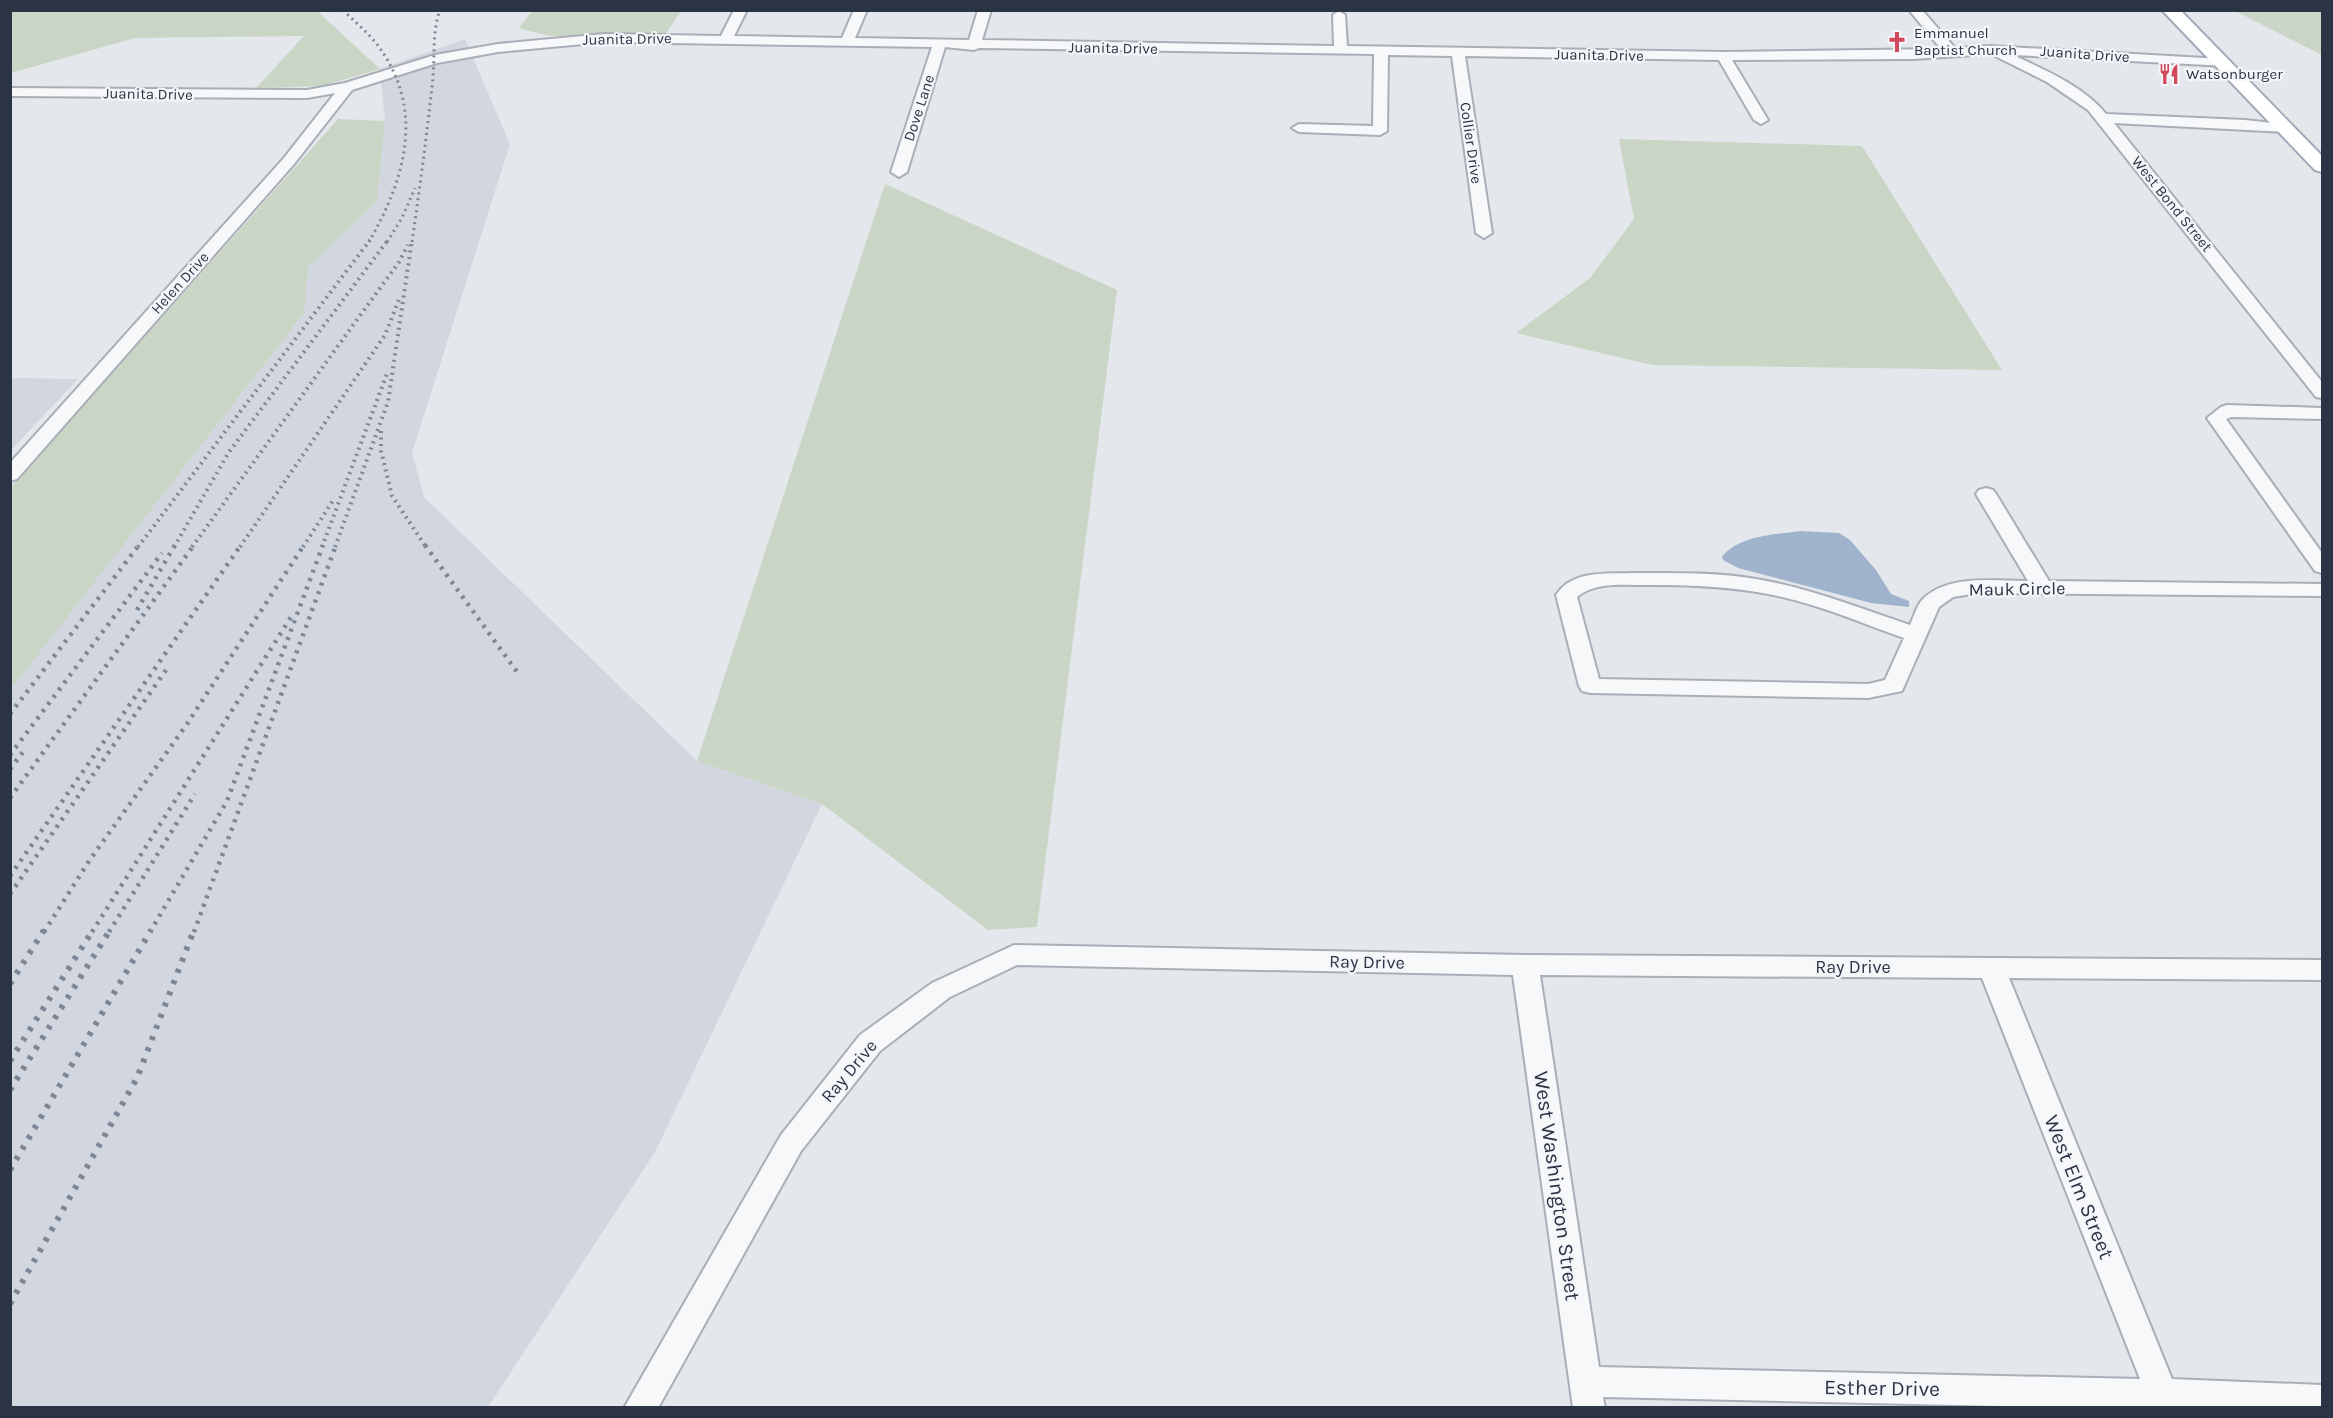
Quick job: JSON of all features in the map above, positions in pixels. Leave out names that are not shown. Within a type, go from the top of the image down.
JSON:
[{"type":"main road","points":[[2170,10],[2322,166]]},
{"type":"street","points":[[726,39],[741,10]]},
{"type":"street","points":[[846,43],[861,10]]},
{"type":"street","points":[[974,46],[985,10]]},
{"type":"street","points":[[1915,10],[1951,52]]},
{"type":"street","points":[[1339,15],[1341,51]]},
{"type":"street","name":"Juanita Drive","points":[[10,92],[307,94],[347,87],[435,59],[498,48],[582,39],[726,39],[974,46],[1723,56],[1913,55],[1991,50],[2222,63]]},
{"type":"street","name":"Dove Lane","points":[[899,172],[939,45]]},
{"type":"street","name":"West Bond Street","points":[[1991,50],[2052,79],[2093,107],[2322,393]]},
{"type":"street","points":[[1299,128],[1380,131],[1381,52]]},
{"type":"street","name":"Collier Drive","points":[[1458,53],[1484,233]]},
{"type":"street","points":[[1723,56],[1761,120]]},
{"type":"street","name":"Helen Drive","points":[[10,475],[289,161],[347,87]]},
{"type":"street","points":[[2102,118],[2245,124],[2285,128]]},
{"type":"street","points":[[2322,413],[2227,411],[2216,418],[2322,567]]},
{"type":"street","points":[[1986,494],[2043,588]]},
{"type":"street","name":"Mauk Circle","points":[[1917,635],[1798,595],[1754,585],[1704,580],[1594,580],[1578,585],[1566,595],[1590,686],[1868,691],[1894,686],[1917,635],[1930,604],[1947,592],[1978,587],[2322,590]]},
{"type":"street","name":"Ray Drive","points":[[640,1407],[791,1143],[870,1043],[942,990],[1014,955],[1525,965],[2321,972]]},
{"type":"street","name":"West Washington Street","points":[[1525,965],[1587,1395]]},
{"type":"street","name":"West Elm Street","points":[[1991,968],[2165,1401]]},
{"type":"street","name":"Esther Drive","points":[[1587,1395],[2165,1401],[2322,1400]]},
{"type":"shaded area","points":[[465,39],[510,144],[412,453],[424,497],[697,761],[822,804],[655,1152],[488,1407],[11,1407],[10,689],[304,313],[308,267],[377,201],[385,121],[380,69]]},
{"type":"shaded area","points":[[10,378],[78,379],[11,450]]},
{"type":"green space","points":[[11,10],[317,11],[380,69],[322,86],[256,88],[304,36],[135,38],[11,73]]},
{"type":"green space","points":[[532,11],[681,11],[665,35],[549,36],[519,28]]},
{"type":"green space","points":[[2235,11],[2322,11],[2322,55]]},
{"type":"green space","points":[[338,119],[385,121],[377,201],[308,267],[304,313],[11,689],[11,487]]},
{"type":"green space","points":[[1619,139],[1862,146],[2002,370],[1652,365],[1516,333],[1590,278],[1634,219]]},
{"type":"green space","points":[[885,184],[1117,290],[1037,927],[988,930],[822,804],[697,761]]},
{"type":"water","points":[[1800,531],[1839,533],[1850,540],[1876,570],[1891,594],[1909,601],[1909,607],[1871,603],[1738,568],[1723,560],[1722,556],[1730,549],[1748,540]]},
{"type":"railway","points":[[343,10],[376,43],[392,68],[401,92],[406,117],[401,168],[393,193],[369,242]]},
{"type":"railway","points":[[412,242],[433,78],[436,27],[440,10]]},
{"type":"railway","points":[[387,242],[402,218],[415,188]]},
{"type":"railway","points":[[138,547],[370,240]]},
{"type":"railway","points":[[174,547],[229,452],[388,240]]},
{"type":"railway","points":[[335,547],[388,402],[412,240]]},
{"type":"railway","points":[[192,547],[399,262],[408,245]]},
{"type":"railway","points":[[240,547],[385,335],[400,297]]},
{"type":"railway","points":[[322,547],[388,371]]},
{"type":"railway","points":[[381,431],[381,451],[392,496],[426,547]]},
{"type":"railway","points":[[303,547],[334,499]]},
{"type":"railway","points":[[10,714],[139,545]]},
{"type":"railway","points":[[137,610],[175,545]]},
{"type":"railway","points":[[10,798],[194,545]]},
{"type":"railway","points":[[10,876],[241,545]]},
{"type":"railway","points":[[44,932],[89,861],[187,724],[304,545]]},
{"type":"railway","points":[[150,932],[227,801],[323,545]]},
{"type":"railway","points":[[194,932],[336,545]]},
{"type":"railway","points":[[425,545],[520,676]]},
{"type":"railway","points":[[10,755],[162,553]]},
{"type":"railway","points":[[92,932],[291,617]]},
{"type":"railway","points":[[10,894],[166,670]]},
{"type":"railway","points":[[10,769],[26,748]]},
{"type":"railway","points":[[109,932],[195,794]]},
{"type":"railway","points":[[10,984],[44,930]]},
{"type":"railway","points":[[10,1061],[93,930]]},
{"type":"railway","points":[[10,1090],[110,930]]},
{"type":"railway","points":[[10,1170],[151,930]]},
{"type":"railway","points":[[10,1304],[137,1078],[194,930]]},
{"type":"place","name":"Emmanuel Baptist Church","points":[[1897,42]]},
{"type":"place","name":"Watsonburger","points":[[2169,74]]}]
